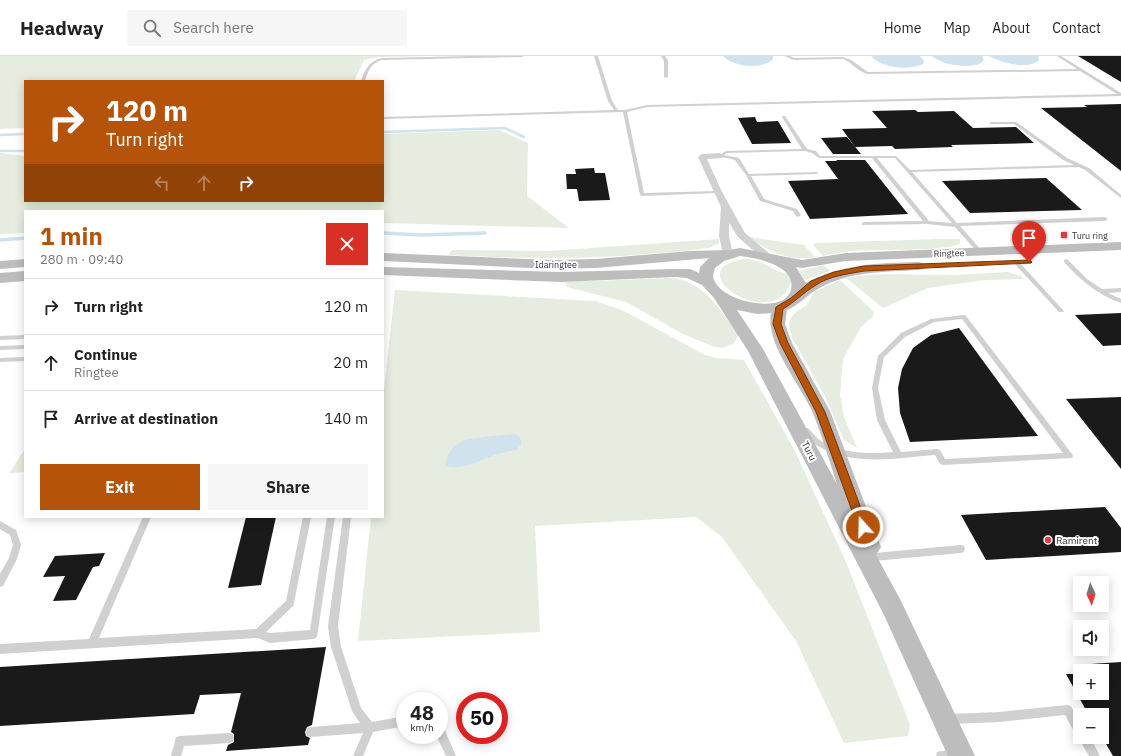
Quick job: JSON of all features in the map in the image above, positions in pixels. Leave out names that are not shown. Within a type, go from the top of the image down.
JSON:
[{"type":"main road","name":"Ringtee","points":[[772,258],[802,264],[846,257],[1121,246]]},
{"type":"main road","points":[[753,253],[772,258],[789,268],[796,276],[800,286],[798,295],[787,304],[780,307],[760,310],[739,306],[721,298],[714,293],[706,280],[706,272],[710,264],[717,258],[728,254],[753,253]]},
{"type":"main road","name":"Idaringtee","points":[[384,257],[528,264],[570,264],[618,262],[702,254],[728,254]]},
{"type":"main road","name":"Ringtee","points":[[798,295],[819,280],[837,274],[864,269],[1121,258]]},
{"type":"main road","points":[[0,265],[24,263]]},
{"type":"main road","name":"Idaringtee","points":[[384,271],[561,277],[674,273],[690,274],[706,280]]},
{"type":"main road","points":[[0,278],[24,276]]},
{"type":"main road","name":"Turu","points":[[721,298],[755,349],[784,401],[892,607],[944,719],[955,756]]},
{"type":"main road","name":"Turu","points":[[780,307],[777,324],[784,343],[821,412],[892,607]]},
{"type":"street","points":[[720,156],[702,157],[717,192],[741,235],[772,258]]},
{"type":"street","points":[[725,206],[724,236],[728,254]]},
{"type":"lane","points":[[363,80],[368,66],[372,62],[382,59],[522,56]]},
{"type":"lane","points":[[596,56],[610,101],[618,111]]},
{"type":"lane","points":[[664,56],[666,61],[666,77]]},
{"type":"lane","points":[[787,56],[793,59],[848,58],[860,70],[867,73],[1081,70]]},
{"type":"lane","points":[[1059,56],[1120,95]]},
{"type":"lane","points":[[384,118],[625,111],[647,106],[1120,95]]},
{"type":"lane","points":[[625,111],[642,195],[717,192]]},
{"type":"lane","points":[[784,117],[804,150]]},
{"type":"lane","points":[[991,123],[1015,123],[1065,159],[1087,169],[1121,197]]},
{"type":"lane","points":[[720,156],[726,152],[804,150],[814,152],[819,157],[896,157],[980,252]]},
{"type":"lane","points":[[720,156],[737,159],[762,200],[795,210],[798,214]]},
{"type":"lane","points":[[873,157],[927,222]]},
{"type":"lane","points":[[909,171],[1079,166]]},
{"type":"lane","points":[[748,176],[816,173]]},
{"type":"lane","points":[[864,224],[927,222],[955,225],[1105,219]]},
{"type":"lane","points":[[1066,261],[1082,279],[1101,291],[1121,300]]},
{"type":"lane","points":[[1016,262],[1061,311]]},
{"type":"lane","points":[[1101,291],[1121,290]]},
{"type":"lane","points":[[784,401],[808,433],[820,445],[836,453],[865,456],[937,452],[943,462],[1069,456],[964,317],[934,320],[903,335],[881,356],[874,388],[881,420],[898,454]]},
{"type":"lane","points":[[0,338],[24,337]]},
{"type":"lane","points":[[0,348],[24,347]]},
{"type":"lane","points":[[0,360],[24,359]]},
{"type":"lane","points":[[92,644],[147,518]]},
{"type":"lane","points":[[258,633],[290,603],[306,518]]},
{"type":"lane","points":[[0,649],[258,633],[270,638],[314,634],[331,518]]},
{"type":"lane","points":[[347,518],[333,626],[336,647],[357,712],[370,728]]},
{"type":"lane","points":[[0,525],[13,533],[17,546],[13,559],[0,583]]},
{"type":"lane","points":[[874,557],[961,549]]},
{"type":"lane","points":[[944,719],[1000,717],[1067,710],[1073,720]]},
{"type":"lane","points":[[311,732],[370,728],[396,723]]},
{"type":"lane","points":[[358,756],[370,728]]},
{"type":"lane","points":[[176,756],[180,742],[230,738]]},
{"type":"lane","points":[[445,744],[451,756]]},
{"type":"lane","points":[[1088,744],[1095,756]]},
{"type":"shaded area","points":[[0,56],[431,56],[378,57],[364,60],[354,80],[24,80],[24,128],[0,129]]},
{"type":"shaded area","points":[[499,130],[528,143],[527,196],[569,228],[384,223],[384,210],[24,210],[24,233],[0,234],[0,153],[24,156],[24,202],[384,202],[384,134]]},
{"type":"shaded area","points":[[749,237],[804,245],[815,257],[789,257],[764,247]]},
{"type":"shaded area","points":[[719,239],[719,243],[709,248],[677,252],[579,258],[514,258],[449,255],[451,250],[548,251]]},
{"type":"shaded area","points":[[960,239],[960,243],[942,248],[860,250],[840,252],[823,256],[813,245],[816,243]]},
{"type":"shaded area","points":[[743,259],[757,261],[788,274],[791,281],[782,296],[768,302],[752,301],[736,295],[725,285],[720,275],[725,266]]},
{"type":"shaded area","points":[[824,265],[830,271],[805,280],[799,271]]},
{"type":"shaded area","points":[[1008,272],[1021,276],[1024,279],[985,280],[928,288],[883,308],[846,278],[881,274],[949,275]]},
{"type":"shaded area","points":[[670,278],[682,280],[692,284],[710,298],[739,335],[733,344],[722,348],[712,346],[681,333],[626,302],[567,287],[565,282]]},
{"type":"shaded area","points":[[840,280],[874,312],[873,316],[861,327],[843,359],[840,395],[844,417],[857,448],[844,440],[825,396],[792,338],[789,324],[791,318],[796,312],[807,305],[814,292]]},
{"type":"shaded area","points":[[395,290],[595,301],[622,310],[705,355],[717,358],[744,360],[795,451],[846,562],[910,725],[908,736],[844,743],[796,641],[722,537],[696,517],[535,526],[540,632],[358,641],[371,518],[384,518],[384,390]]},
{"type":"shaded area","points":[[24,450],[24,472],[9,473]]},
{"type":"water","points":[[723,56],[773,56],[773,59],[762,65],[748,66],[733,63]]},
{"type":"water","points":[[871,56],[920,56],[924,61],[923,64],[917,66],[903,68],[888,66]]},
{"type":"water","points":[[932,56],[982,56],[984,60],[980,64],[962,66],[943,62]]},
{"type":"water","points":[[989,56],[1038,56],[1039,60],[1028,65],[1021,65],[1007,63]]},
{"type":"water","points":[[515,434],[520,437],[521,444],[517,450],[498,454],[466,466],[446,466],[446,459],[448,455],[455,446],[462,441]]},
{"type":"building","points":[[1078,56],[1121,56],[1121,82]]},
{"type":"building","points":[[1121,104],[1121,171],[1041,108],[1087,107],[1084,105]]},
{"type":"building","points":[[915,110],[918,112],[954,111],[973,128],[1016,127],[1034,143],[951,145],[953,147],[895,149],[892,146],[855,147],[842,129],[887,128],[872,111]]},
{"type":"building","points":[[755,117],[757,122],[778,121],[791,143],[752,144],[738,118]]},
{"type":"building","points":[[847,137],[861,154],[833,154],[821,138]]},
{"type":"building","points":[[836,160],[865,160],[908,214],[810,219],[788,181],[838,179],[825,161],[837,161]]},
{"type":"building","points":[[594,168],[595,173],[605,173],[610,200],[579,201],[577,189],[567,189],[566,174],[576,174],[575,169]]},
{"type":"building","points":[[1046,178],[1082,210],[970,213],[942,181]]},
{"type":"building","points":[[1121,313],[1121,345],[1103,346],[1075,315]]},
{"type":"building","points":[[959,328],[1038,436],[910,442],[900,413],[898,388],[902,369],[913,348],[931,335]]},
{"type":"building","points":[[1121,397],[1121,469],[1066,399]]},
{"type":"building","name":"Ramirent","points":[[1105,507],[1121,528],[1121,552],[986,560],[961,515]]},
{"type":"building","points":[[246,518],[276,518],[261,585],[228,588]]},
{"type":"building","points":[[105,553],[99,566],[93,567],[76,600],[53,601],[65,576],[43,577],[55,556]]},
{"type":"building","points":[[326,647],[312,725],[307,727],[305,732],[306,736],[310,738],[308,745],[226,751],[228,745],[234,742],[234,734],[231,732],[241,693],[200,695],[194,714],[0,726],[0,667]]},
{"type":"building","points":[[1121,662],[1121,756],[1113,756],[1106,744],[1109,744],[1109,708],[1085,708],[1080,700],[1109,700],[1109,664],[1090,664]]},
{"type":"building","points":[[1066,674],[1073,674],[1073,687]]},
{"type":"waterway","points":[[384,132],[505,128],[524,137]]},
{"type":"waterway","points":[[0,135],[23,134]]},
{"type":"waterway","points":[[0,151],[24,151]]},
{"type":"waterway","points":[[384,233],[421,235],[485,233]]},
{"type":"waterway","points":[[0,240],[24,238]]},
{"type":"place","name":"Turu ring","points":[[1064,235]]},
{"type":"place","name":"Ramirent","points":[[1048,540]]},
{"type":"route","points":[[863,527],[821,412],[802,374],[784,343],[777,324],[780,307],[794,300],[798,295],[814,283],[837,274],[864,269],[1029,262]]}]
